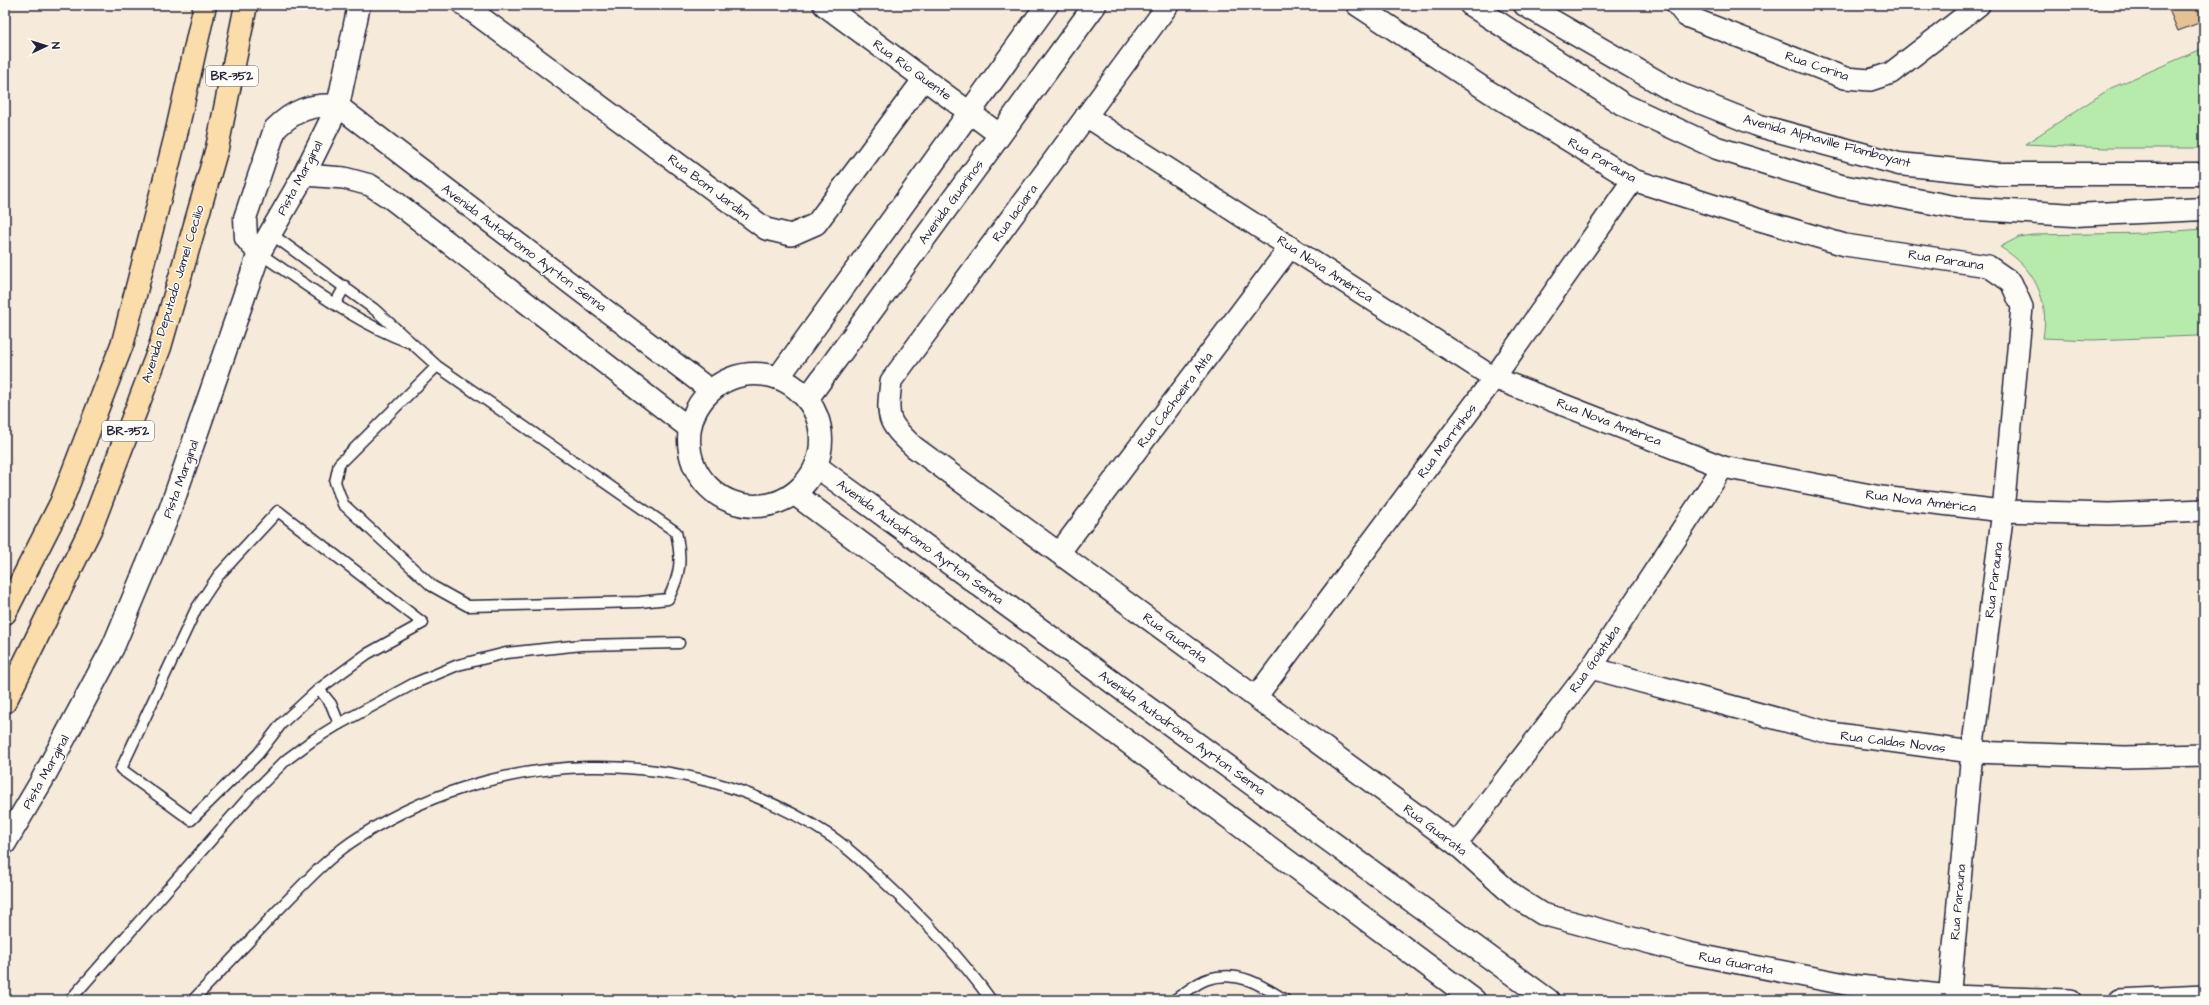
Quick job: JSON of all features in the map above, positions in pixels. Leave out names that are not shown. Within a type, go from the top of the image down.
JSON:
[{"type":"highway","points":[[175,139],[198,5]]},
{"type":"highway","name":"BR-352","points":[[5,613],[61,502],[123,342],[175,139],[205,5]]},
{"type":"highway","name":"Avenida Deputado Jamel Cecilio","points":[[5,702],[94,521],[160,347],[217,148],[246,5]]},
{"type":"highway","points":[[217,148],[260,5]]},
{"type":"street","name":"Pista Marginal","points":[[5,843],[41,782],[113,647],[170,513],[259,253],[304,175],[338,106],[359,5]]},
{"type":"street","name":"Rua Bom Jardim","points":[[464,5],[766,229],[791,235],[816,224],[924,79]]},
{"type":"street","name":"Rua Rio Quente","points":[[824,5],[1000,135]]},
{"type":"street","points":[[778,378],[1048,5]]},
{"type":"street","name":"Avenida Guarinos","points":[[807,399],[1095,5]]},
{"type":"street","name":"Rua Iaciara","points":[[895,429],[888,412],[891,382],[1168,5]]},
{"type":"street","name":"Rua Parauna","points":[[1357,5],[1488,91],[1633,180],[1845,245],[1988,266],[2011,282],[2022,307],[2003,511],[1972,752],[1949,998]]},
{"type":"street","points":[[1471,5],[1624,105],[1717,148],[1841,186],[1960,208],[2074,215],[2204,209]]},
{"type":"street","name":"Avenida Alphaville Flamboyant","points":[[1525,5],[1677,93],[1760,126],[1899,164],[1997,174],[2204,174]]},
{"type":"street","name":"Rua Corina","points":[[1681,10],[1845,78],[1870,80],[1891,73],[1979,5]]},
{"type":"street","points":[[259,253],[246,238],[245,218],[275,129],[284,120],[304,108],[326,105],[338,106]]},
{"type":"street","name":"Avenida Autodrómo Ayrton Senna","points":[[338,106],[710,390]]},
{"type":"street","name":"Rua Nova América","points":[[1086,116],[1494,378],[1723,467],[1881,498],[2003,511],[2109,514],[2204,510]]},
{"type":"street","points":[[304,175],[344,178],[370,185],[393,200],[689,428]]},
{"type":"street","name":"Rua Morrinhos","points":[[1256,697],[1494,378],[1633,180]]},
{"type":"street","name":"Rua Cachoeira Alta","points":[[1059,553],[1290,247]]},
{"type":"street","points":[[760,374],[778,378],[794,386],[807,399],[816,414],[820,431],[821,448],[816,466],[808,481],[795,494],[775,504],[752,508],[730,503],[710,491],[696,473],[689,451],[689,428],[696,407],[710,390],[725,380],[742,375],[760,374]]},
{"type":"street","name":"Rua Guarata","points":[[895,429],[914,447],[1456,844],[1514,896],[1542,914],[1688,953],[1850,985],[1949,998],[2070,1000]]},
{"type":"street","name":"Avenida Autodrómo Ayrton Senna","points":[[816,466],[1548,1000]]},
{"type":"street","name":"Rua Goiatuba","points":[[1456,844],[1591,668],[1723,467]]},
{"type":"street","points":[[795,494],[1474,1000]]},
{"type":"street","name":"Rua Caldas Novas","points":[[1591,668],[1830,733],[1972,752],[2125,757],[2204,755]]},
{"type":"street","points":[[2119,1000],[2204,996]]},
{"type":"lane","points":[[270,233],[345,286],[393,325],[410,343],[437,366],[676,532],[681,553],[676,583],[668,599],[640,602],[468,606],[432,586],[343,504],[335,482],[339,464],[437,366]]},
{"type":"lane","points":[[259,253],[335,304],[387,334],[410,343]]},
{"type":"lane","points":[[335,304],[345,286]]},
{"type":"lane","points":[[278,511],[423,623],[367,654],[319,689],[282,724],[258,754],[191,820],[121,769],[196,609],[218,576],[278,511]]},
{"type":"lane","points":[[70,1000],[249,797],[286,760],[313,740],[339,724],[415,683],[458,665],[506,653],[582,645],[679,643]]},
{"type":"lane","points":[[319,689],[331,704],[339,724]]},
{"type":"lane","points":[[193,1000],[322,864],[380,825],[417,805],[476,783],[537,770],[579,766],[647,769],[685,776],[742,792],[802,819],[830,836],[897,894],[958,958],[991,1000]]},
{"type":"lane","points":[[1174,1000],[1207,979],[1234,975],[1264,987],[1285,1000]]},
{"type":"green space","points":[[2204,48],[2204,148],[2106,148],[2025,144],[2111,88]]},
{"type":"green space","points":[[2204,229],[2204,335],[2197,336],[2092,340],[2043,338],[2045,324],[2044,310],[2037,285],[2022,264],[2000,247],[2019,237],[2032,235],[2148,233]]},
{"type":"building","points":[[2167,5],[2202,5],[2204,21],[2178,31]]}]
